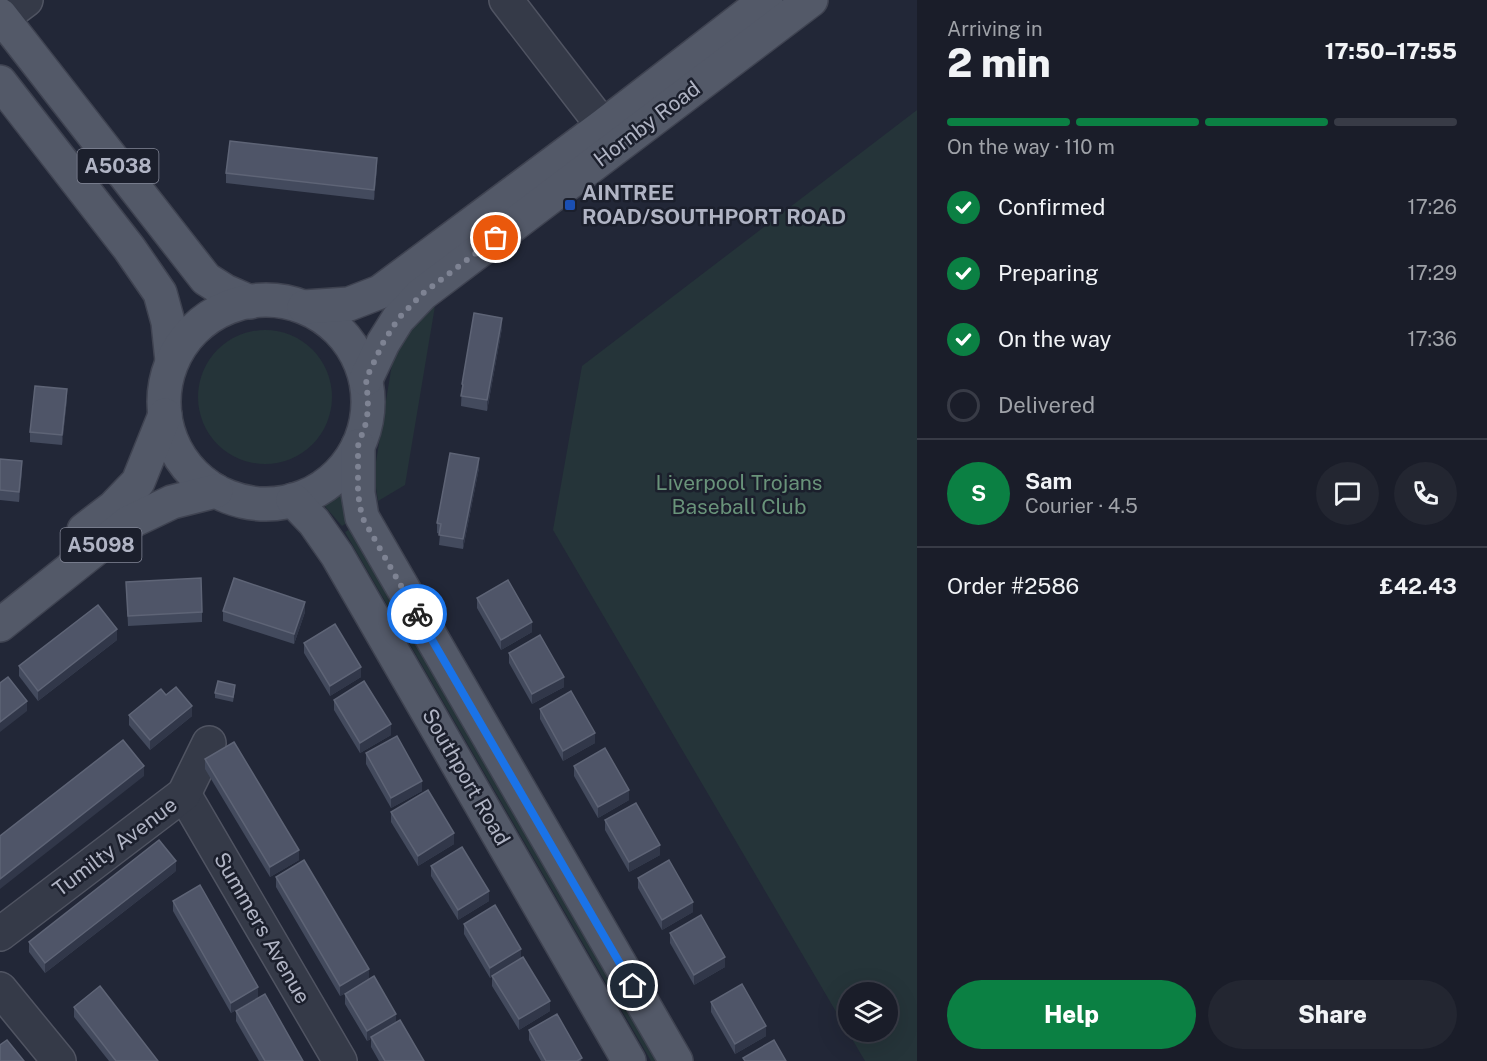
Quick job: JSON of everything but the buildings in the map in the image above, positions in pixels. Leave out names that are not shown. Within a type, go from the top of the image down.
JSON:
[{"type":"main road","points":[[304,307],[349,304],[380,292],[603,126],[766,0]]},
{"type":"main road","name":"Hornby Road","points":[[366,379],[383,343],[398,319],[422,294],[811,0]]},
{"type":"main road","name":"A5038","points":[[9,11],[206,279],[225,291],[250,302]]},
{"type":"main road","name":"A5038","points":[[0,82],[129,248],[160,293],[168,322],[172,362]]},
{"type":"main road","name":"A5038","points":[[260,300],[284,301],[304,307],[325,318],[344,335],[357,355],[366,379],[368,401],[367,420],[358,446],[348,463],[328,483],[308,495],[280,503],[258,504],[235,500],[216,491],[196,476],[176,451],[169,435],[165,415],[165,387],[172,362],[182,344],[199,325],[235,304],[260,300]]},
{"type":"main road","name":"A5098","points":[[0,596],[114,507],[138,482],[165,415]]},
{"type":"main road","name":"Southport Road","points":[[358,446],[358,494],[362,517],[676,1061]]},
{"type":"main road","name":"A5098","points":[[0,625],[128,523],[172,502],[216,491]]},
{"type":"main road","name":"Southport Road","points":[[293,500],[314,522],[338,555],[629,1061]]},
{"type":"street","points":[[506,0],[603,126]]},
{"type":"street","name":"Tumilty Avenue","points":[[0,934],[184,794],[209,743]]},
{"type":"street","name":"Summers Avenue","points":[[184,794],[340,1061]]},
{"type":"street","points":[[0,989],[58,1061]]},
{"type":"green space","name":"Liverpool Trojans Baseball Club","points":[[917,110],[917,1061],[865,1061],[854,1042],[898,1042],[898,982],[838,982],[838,1015],[553,530],[582,366]]},
{"type":"green space","points":[[436,300],[405,485],[378,501],[374,474],[392,364],[401,343],[416,320]]},
{"type":"green space","points":[[265,330],[291,335],[312,350],[327,371],[332,397],[327,423],[312,444],[291,459],[265,464],[239,459],[218,444],[203,423],[198,397],[203,371],[218,350],[239,335]]},
{"type":"green space","points":[[340,491],[344,492],[353,519],[342,526],[322,503],[324,499]]},
{"type":"green space","points":[[355,526],[665,1061],[651,1061],[345,532]]},
{"type":"way so far","points":[[417,614],[362,517],[358,494],[358,446],[367,420],[366,379],[383,343],[398,319],[422,294],[496,238]]},
{"type":"place","name":"AINTREE ROAD/SOUTHPORT ROAD","points":[[570,205]]},
{"type":"route","points":[[417,614],[633,986]]}]
